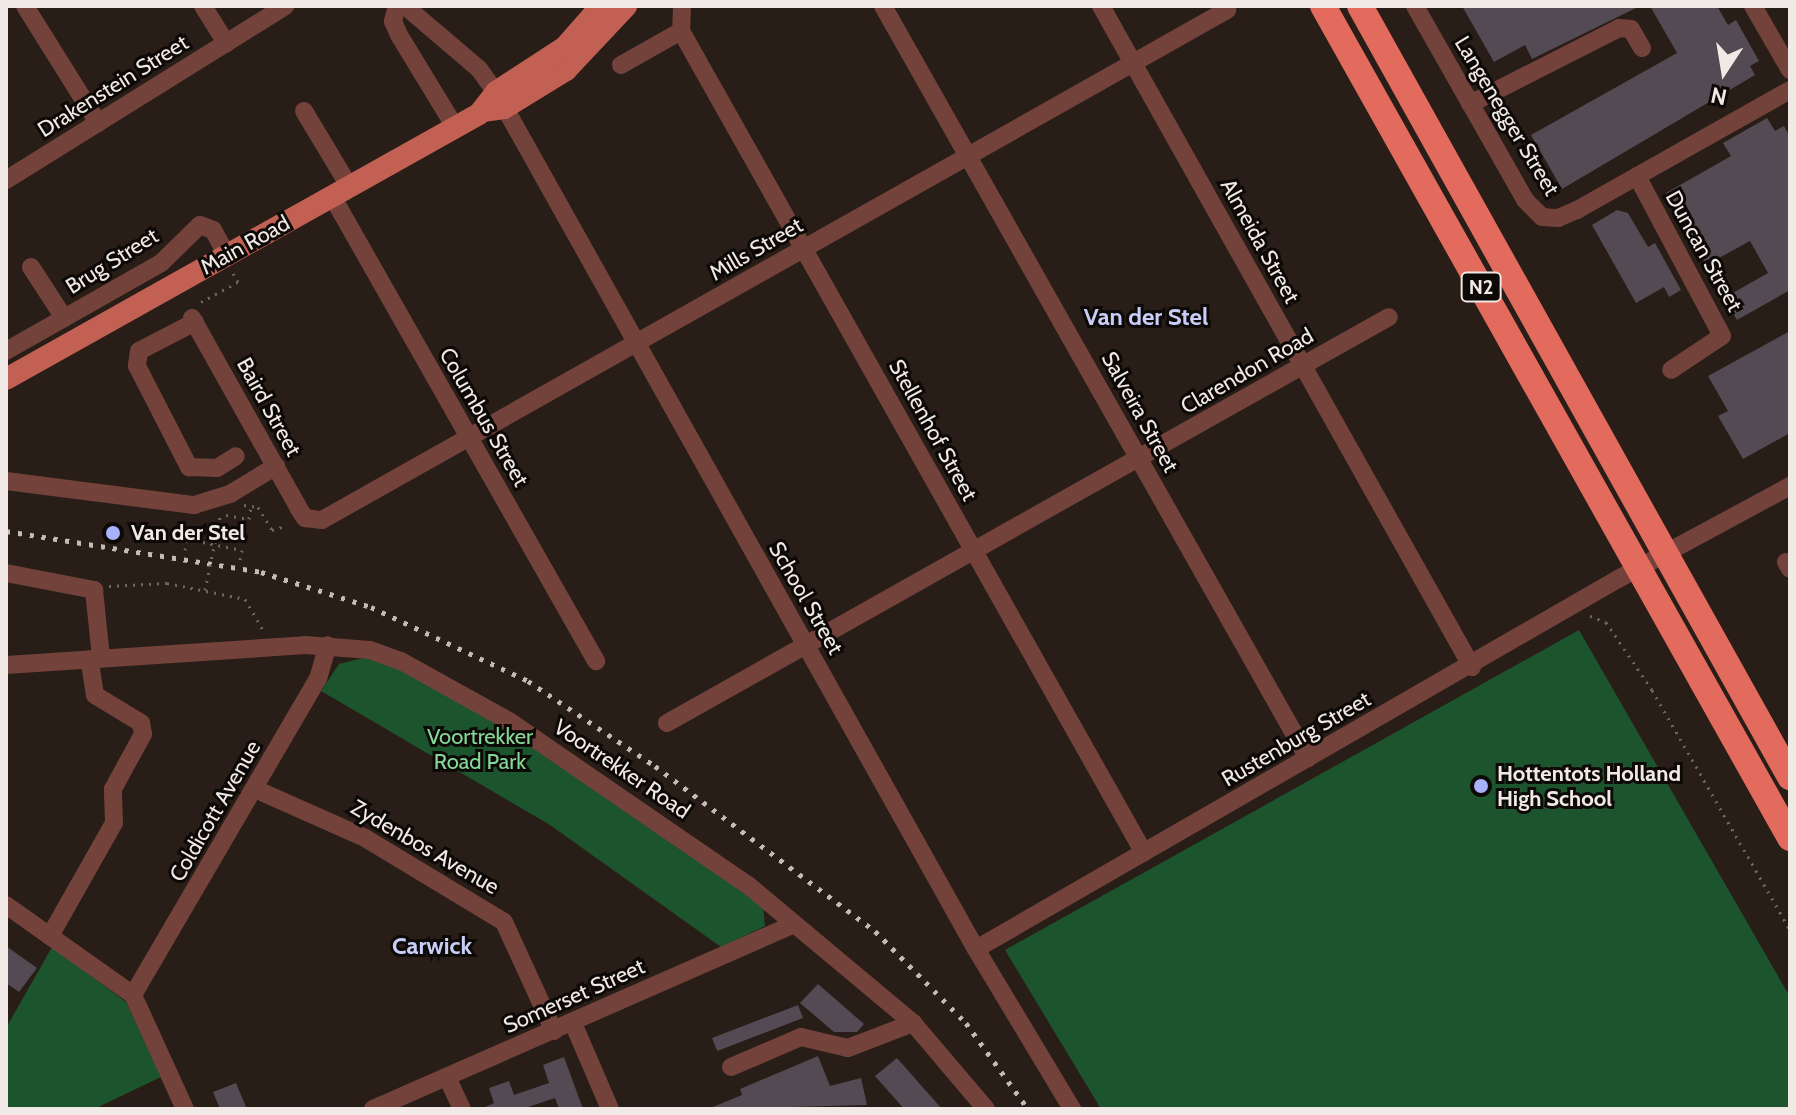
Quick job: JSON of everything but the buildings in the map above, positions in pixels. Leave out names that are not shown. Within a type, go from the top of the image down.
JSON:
[{"type":"highway","name":"N2","points":[[1323,6],[1790,838]]},
{"type":"highway","name":"N2","points":[[1360,6],[1790,777]]},
{"type":"main road","name":"Main Road","points":[[494,103],[565,47],[601,6]]},
{"type":"main road","name":"Main Road","points":[[6,379],[229,262],[341,191],[494,103],[573,64],[626,6]]},
{"type":"street","points":[[25,6],[98,123]]},
{"type":"street","points":[[203,6],[226,43]]},
{"type":"street","name":"Drakenstein Street","points":[[6,180],[285,6]]},
{"type":"street","points":[[397,6],[393,21],[399,35],[455,127]]},
{"type":"street","name":"School Street","points":[[405,6],[479,69],[494,103],[635,345],[976,949],[1072,1109]]},
{"type":"street","points":[[621,65],[681,31],[682,6]]},
{"type":"street","name":"Salveira Street","points":[[883,6],[1308,758]]},
{"type":"street","name":"Almeida Street","points":[[1101,6],[1472,667]]},
{"type":"street","name":"Langenegger Street","points":[[1415,6],[1529,207],[1550,218],[1577,210],[1637,176]]},
{"type":"street","points":[[1753,6],[1790,70]]},
{"type":"street","name":"Mills Street","points":[[305,518],[322,520],[336,513],[1227,10]]},
{"type":"street","points":[[1470,104],[1619,28],[1631,29],[1642,48]]},
{"type":"street","name":"Stellenhof Street","points":[[681,31],[1144,853]]},
{"type":"street","points":[[1637,176],[1790,90]]},
{"type":"street","name":"Columbus Street","points":[[304,111],[341,191],[469,439],[596,661]]},
{"type":"street","name":"Duncan Street","points":[[1637,176],[1720,330],[1718,342],[1671,370]]},
{"type":"street","name":"Brug Street","points":[[6,351],[161,263],[200,225],[213,230],[229,262]]},
{"type":"street","points":[[31,267],[64,318]]},
{"type":"street","points":[[194,315],[139,351],[137,366],[189,467],[217,468],[236,456]]},
{"type":"street","name":"Baird Street","points":[[194,315],[305,518]]},
{"type":"street","name":"Clarendon Road","points":[[667,723],[806,648],[1389,317]]},
{"type":"street","points":[[6,481],[194,505],[230,494],[276,466]]},
{"type":"street","name":"Rustenburg Street","points":[[976,949],[1472,667],[1638,568],[1790,486]]},
{"type":"street","points":[[6,573],[94,590],[95,695],[141,723],[143,734],[113,789],[114,823],[50,936]]},
{"type":"street","name":"Voortrekker Road","points":[[6,665],[328,645],[370,650],[401,661],[509,721],[748,885],[913,1023],[986,1109]]},
{"type":"street","name":"Coldicott Avenue","points":[[133,995],[318,679],[328,645]]},
{"type":"street","name":"Zydenbos Avenue","points":[[255,789],[365,838],[504,922],[554,1031]]},
{"type":"street","points":[[6,905],[133,995],[185,1109]]},
{"type":"street","name":"Somerset Street","points":[[373,1109],[397,1104],[447,1077],[793,925]]},
{"type":"street","points":[[573,1023],[610,1109]]},
{"type":"street","points":[[731,1067],[801,1037],[848,1048],[913,1023]]},
{"type":"street","points":[[447,1077],[462,1109]]},
{"type":"path","points":[[194,315],[238,282],[229,262]]},
{"type":"path","points":[[205,590],[214,544],[224,514],[249,519],[251,506],[258,507],[272,530],[305,518]]},
{"type":"path","points":[[185,550],[187,539],[242,550],[240,560]]},
{"type":"path","points":[[94,590],[167,583],[245,599],[267,636]]},
{"type":"path","points":[[1578,603],[1585,614],[1606,622],[1652,690],[1790,930]]},
{"type":"green space","name":"Hottentots Holland High School","points":[[1579,630],[1790,997],[1790,1109],[1101,1109],[1005,950]]},
{"type":"green space","name":"Voortrekker Road Park","points":[[367,657],[402,669],[504,726],[598,789],[763,906],[765,926],[721,947],[550,825],[321,691],[339,664]]},
{"type":"green space","points":[[52,947],[126,1002],[161,1077],[94,1109],[6,1109],[6,1028]]},
{"type":"railway","points":[[6,531],[261,572],[371,607],[528,681],[655,766],[875,931],[966,1023],[1028,1109]]},
{"type":"place","name":"Van der Stel","points":[[113,533]]},
{"type":"place","name":"Hottentots Holland High School","points":[[1481,786]]},
{"type":"district","name":"Van der Stel","points":[[1146,317]]},
{"type":"district","name":"Carwick","points":[[432,946]]}]
